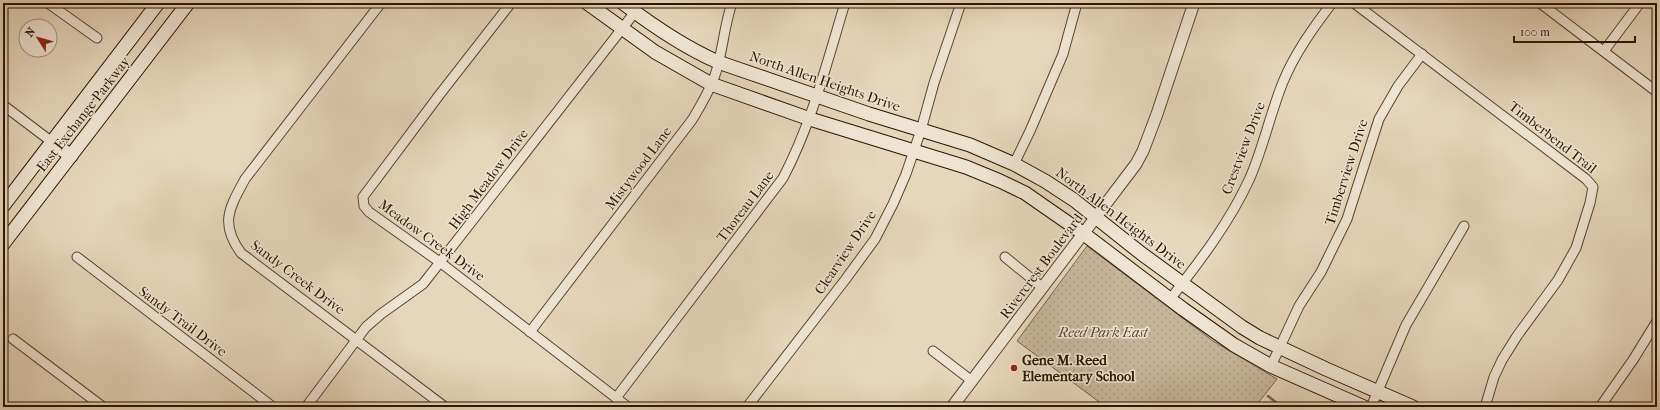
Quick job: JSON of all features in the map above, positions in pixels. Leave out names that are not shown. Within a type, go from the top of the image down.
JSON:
[{"type":"main road","name":"East Exchange Parkway","points":[[3,206],[158,3]]},
{"type":"main road","name":"East Exchange Parkway","points":[[3,244],[188,3]]},
{"type":"main road","points":[[587,3],[656,52],[711,84],[810,119],[914,150],[1000,180],[1048,208],[1234,344],[1271,366],[1364,407]]},
{"type":"main road","name":"North Allen Heights Drive","points":[[623,3],[668,35],[718,62],[817,96],[970,145],[1014,164],[1045,181],[1074,200],[1182,284],[1242,328],[1326,369],[1413,407]]},
{"type":"main road","points":[[52,142],[70,156]]},
{"type":"street","points":[[48,3],[97,38]]},
{"type":"street","name":"Sandy Creek Drive","points":[[381,3],[246,179],[230,206],[228,222],[231,236],[241,252],[445,407]]},
{"type":"street","name":"Meadow Creek Drive","points":[[512,3],[440,94],[363,197],[364,206],[369,212],[441,263],[628,407]]},
{"type":"street","name":"Mistywood Lane","points":[[530,332],[692,120],[716,72],[723,48],[726,21],[732,3]]},
{"type":"street","name":"Thoreau Lane","points":[[616,398],[784,178],[810,119],[845,3]]},
{"type":"street","name":"Clearview Drive","points":[[747,407],[875,239],[906,174],[921,130],[934,83],[961,3]]},
{"type":"street","points":[[1014,164],[1063,54],[1077,3]]},
{"type":"street","name":"Rivercrest Boulevard","points":[[952,407],[1136,164],[1143,151],[1157,114],[1194,3]]},
{"type":"street","name":"Crestview Drive","points":[[1171,298],[1224,227],[1238,203],[1250,178],[1283,82],[1303,42],[1332,3]]},
{"type":"street","name":"Timberbend Trail","points":[[1354,3],[1586,179],[1593,187],[1590,203],[1576,248],[1558,280],[1517,336],[1502,360],[1494,377],[1485,407]]},
{"type":"street","points":[[1540,3],[1657,92]]},
{"type":"street","points":[[1604,51],[1640,3]]},
{"type":"street","name":"High Meadow Drive","points":[[306,407],[356,339],[381,314],[424,284],[635,12]]},
{"type":"street","name":"Timberview Drive","points":[[1271,366],[1299,306],[1321,272],[1347,219],[1378,119],[1398,86],[1422,54]]},
{"type":"street","points":[[3,105],[52,142]]},
{"type":"street","points":[[1371,407],[1406,324],[1464,226]]},
{"type":"street","name":"Sandy Trail Drive","points":[[77,257],[273,407]]},
{"type":"street","points":[[1005,257],[1043,288]]},
{"type":"street","points":[[1600,407],[1633,360],[1657,321]]},
{"type":"street","points":[[13,338],[103,407]]},
{"type":"street","points":[[933,351],[972,381]]},
{"type":"green space","name":"Reed Park East","points":[[1087,246],[1213,341],[1277,379],[1255,407],[1106,407],[1017,341]]},
{"type":"waterway","points":[[1268,396],[1282,407]]},
{"type":"place","name":"Gene M. Reed Elementary School","points":[[1014,368]]}]
